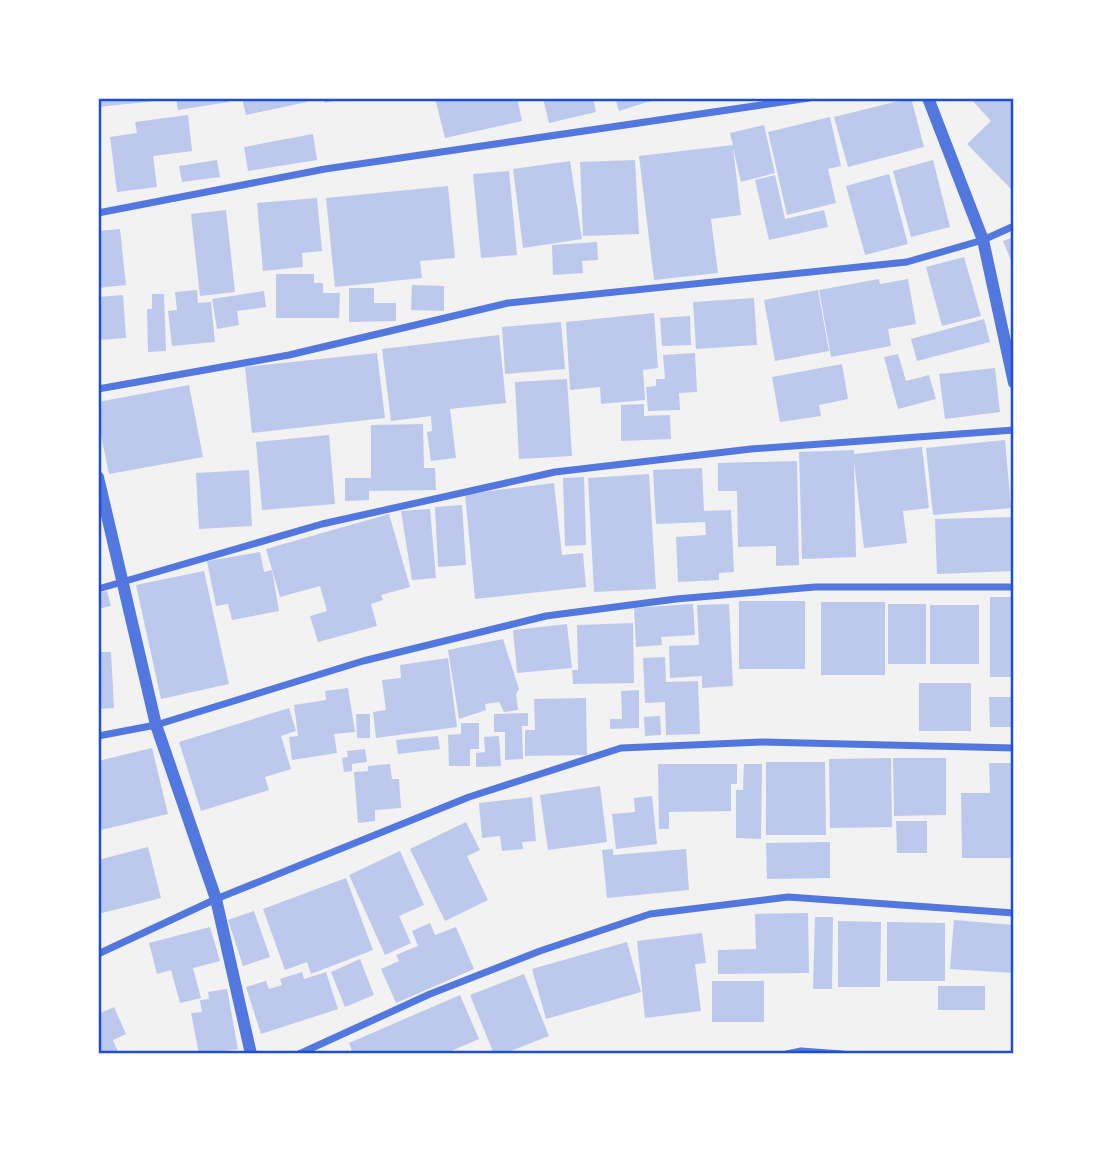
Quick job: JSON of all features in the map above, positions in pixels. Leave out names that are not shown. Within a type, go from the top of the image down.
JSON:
[{"type":"street","points":[[98,213],[325,169],[809,98]]},
{"type":"street","points":[[929,98],[983,240],[1014,383]]},
{"type":"street","points":[[98,390],[289,355],[508,303],[906,262],[983,240],[1014,226]]},
{"type":"street","points":[[98,589],[123,584],[322,524],[555,472],[751,449],[1014,430]]},
{"type":"street","points":[[98,477],[156,725],[216,899],[251,1054]]},
{"type":"street","points":[[98,736],[156,725],[363,661],[546,616],[676,599],[815,587],[1014,587]]},
{"type":"street","points":[[98,954],[216,899],[469,797],[621,748],[762,742],[1014,748]]},
{"type":"street","points":[[299,1054],[442,989],[650,914],[788,897],[1014,913]]},
{"type":"street","points":[[787,1054],[802,1051],[842,1054]]},
{"type":"building","points":[[98,98],[165,98],[165,100],[98,107]]},
{"type":"building","points":[[176,98],[229,98],[229,102],[178,110]]},
{"type":"building","points":[[242,98],[306,98],[307,102],[246,115]]},
{"type":"building","points":[[324,98],[342,98],[342,99],[325,103]]},
{"type":"building","points":[[435,98],[517,98],[522,121],[445,138]]},
{"type":"building","points":[[543,98],[593,98],[596,112],[549,123]]},
{"type":"building","points":[[615,98],[657,98],[657,99],[619,111]]},
{"type":"building","points":[[911,98],[924,147],[848,167],[834,117]]},
{"type":"building","points":[[970,98],[1014,98],[1012,190],[967,144],[991,121]]},
{"type":"building","points":[[188,115],[192,151],[153,156],[157,187],[117,192],[110,137],[137,133],[135,122]]},
{"type":"building","points":[[830,117],[841,166],[828,169],[836,203],[787,215],[768,132]]},
{"type":"building","points":[[764,125],[775,173],[741,182],[733,148],[741,215],[711,219],[718,273],[654,280],[639,156],[733,145],[730,133]]},
{"type":"building","points":[[313,134],[317,160],[248,171],[244,147]]},
{"type":"building","points":[[217,160],[220,177],[182,182],[179,166]]},
{"type":"building","points":[[635,160],[639,234],[583,236],[580,162]]},
{"type":"building","points":[[933,160],[950,227],[911,237],[893,171]]},
{"type":"building","points":[[570,161],[582,239],[523,248],[513,169]]},
{"type":"building","points":[[509,171],[517,255],[481,258],[473,174]]},
{"type":"building","points":[[889,174],[908,244],[865,255],[846,186]]},
{"type":"building","points":[[775,175],[785,219],[824,210],[828,227],[769,240],[755,180]]},
{"type":"building","points":[[448,186],[455,258],[420,261],[422,278],[335,287],[326,198]]},
{"type":"building","points":[[317,198],[322,251],[302,253],[303,267],[263,271],[257,203]]},
{"type":"building","points":[[226,210],[235,292],[200,296],[191,214]]},
{"type":"building","points":[[120,229],[126,285],[98,288],[98,231]]},
{"type":"building","points":[[1014,237],[1014,268],[1003,241]]},
{"type":"building","points":[[597,242],[598,260],[582,261],[583,273],[553,275],[552,245]]},
{"type":"building","points":[[964,257],[981,316],[942,326],[926,267]]},
{"type":"building","points":[[276,274],[314,274],[314,283],[323,283],[323,293],[340,293],[339,318],[276,318]]},
{"type":"building","points":[[879,279],[880,284],[908,279],[916,324],[888,329],[891,346],[831,357],[819,290]]},
{"type":"building","points":[[412,285],[444,286],[444,311],[411,310]]},
{"type":"building","points":[[349,288],[374,288],[374,303],[396,303],[396,321],[349,322]]},
{"type":"building","points":[[197,290],[198,303],[211,302],[215,342],[172,346],[168,311],[177,310],[175,292]]},
{"type":"building","points":[[818,290],[829,351],[775,361],[764,300]]},
{"type":"building","points":[[264,291],[266,307],[237,311],[239,325],[217,329],[212,299]]},
{"type":"building","points":[[152,294],[164,294],[166,351],[148,352],[147,309],[152,309]]},
{"type":"building","points":[[123,295],[126,338],[98,340],[98,297]]},
{"type":"building","points":[[754,298],[757,345],[696,349],[693,302]]},
{"type":"building","points":[[654,313],[658,368],[643,370],[645,400],[601,404],[600,387],[570,390],[566,322]]},
{"type":"building","points":[[690,316],[691,345],[662,346],[660,318]]},
{"type":"building","points":[[984,319],[990,342],[917,361],[911,339]]},
{"type":"building","points":[[561,322],[565,369],[505,374],[502,327]]},
{"type":"building","points":[[499,335],[506,403],[450,409],[456,458],[431,461],[427,432],[432,431],[431,416],[391,421],[382,349]]},
{"type":"building","points":[[377,353],[385,418],[252,433],[245,367]]},
{"type":"building","points":[[695,353],[697,392],[679,393],[680,410],[648,411],[646,387],[656,386],[656,379],[665,379],[663,355]]},
{"type":"building","points":[[898,354],[906,381],[929,375],[936,399],[898,409],[884,357]]},
{"type":"building","points":[[842,364],[848,399],[819,405],[821,416],[780,422],[772,377]]},
{"type":"building","points":[[995,368],[1000,412],[945,419],[939,374]]},
{"type":"building","points":[[567,379],[572,456],[519,459],[515,382]]},
{"type":"building","points":[[189,385],[203,457],[109,474],[98,421],[98,402]]},
{"type":"building","points":[[644,404],[644,416],[670,415],[671,439],[621,441],[621,405]]},
{"type":"building","points":[[423,424],[424,468],[435,468],[436,490],[369,491],[369,500],[345,501],[345,478],[371,478],[371,425]]},
{"type":"building","points":[[329,435],[335,504],[262,510],[256,442]]},
{"type":"building","points":[[1005,440],[1011,508],[933,515],[926,448]]},
{"type":"building","points":[[922,447],[929,508],[903,511],[907,543],[864,548],[854,461],[856,557],[802,559],[799,452],[854,450],[854,454]]},
{"type":"building","points":[[797,461],[799,565],[776,566],[776,546],[738,547],[737,491],[718,491],[718,463]]},
{"type":"building","points":[[702,468],[704,511],[731,510],[734,572],[719,573],[719,580],[678,582],[676,537],[706,535],[705,522],[656,524],[653,470]]},
{"type":"building","points":[[249,470],[252,526],[199,529],[196,473]]},
{"type":"building","points":[[649,474],[656,589],[594,592],[588,478]]},
{"type":"building","points":[[584,477],[586,545],[565,546],[563,478]]},
{"type":"building","points":[[554,483],[562,555],[583,553],[586,587],[475,599],[465,494]]},
{"type":"building","points":[[462,505],[466,565],[438,567],[435,507]]},
{"type":"building","points":[[430,509],[436,578],[412,580],[401,511]]},
{"type":"building","points":[[389,514],[410,587],[381,595],[383,600],[371,604],[377,626],[318,642],[310,616],[327,611],[320,586],[280,597],[266,549]]},
{"type":"building","points":[[1014,517],[1014,571],[937,574],[935,519]]},
{"type":"building","points":[[260,552],[264,572],[272,570],[279,611],[232,620],[228,604],[216,606],[207,561]]},
{"type":"building","points":[[204,571],[229,684],[161,699],[136,585]]},
{"type":"building","points":[[107,591],[111,606],[98,609],[98,593]]},
{"type":"building","points":[[990,597],[1014,597],[1014,677],[990,677]]},
{"type":"building","points":[[739,601],[805,601],[805,669],[739,669]]},
{"type":"building","points":[[821,602],[885,602],[885,675],[821,675]]},
{"type":"building","points":[[693,604],[695,635],[661,637],[662,645],[636,647],[634,608]]},
{"type":"building","points":[[729,604],[733,686],[702,688],[702,676],[670,678],[669,646],[699,645],[697,605]]},
{"type":"building","points":[[888,604],[926,604],[926,664],[888,664]]},
{"type":"building","points":[[930,605],[979,605],[979,664],[930,664]]},
{"type":"building","points":[[633,623],[634,683],[573,684],[572,670],[578,670],[577,625]]},
{"type":"building","points":[[567,624],[572,668],[517,673],[513,630]]},
{"type":"building","points":[[503,639],[519,689],[516,694],[518,710],[504,712],[499,702],[485,704],[486,710],[459,719],[448,650]]},
{"type":"building","points":[[98,652],[111,652],[114,708],[98,709]]},
{"type":"building","points":[[665,657],[666,682],[698,681],[700,734],[666,735],[665,702],[645,703],[643,658]]},
{"type":"building","points":[[448,658],[457,727],[376,738],[373,712],[386,710],[382,680],[401,678],[400,665]]},
{"type":"building","points":[[919,683],[971,683],[971,731],[919,731]]},
{"type":"building","points":[[348,688],[355,732],[334,734],[337,753],[292,760],[289,737],[298,736],[294,705],[326,700],[325,691]]},
{"type":"building","points":[[639,690],[639,728],[610,729],[610,719],[622,719],[621,691]]},
{"type":"building","points":[[989,697],[1013,697],[1014,727],[990,727]]},
{"type":"building","points":[[586,698],[587,755],[525,756],[525,730],[535,730],[534,699]]},
{"type":"building","points":[[289,708],[296,731],[281,736],[291,769],[265,777],[269,790],[201,811],[179,742]]},
{"type":"building","points":[[528,713],[528,726],[522,726],[523,759],[505,760],[505,732],[494,732],[494,714]]},
{"type":"building","points":[[356,714],[370,714],[370,738],[357,738]]},
{"type":"building","points":[[660,716],[661,735],[645,736],[644,717]]},
{"type":"building","points":[[461,723],[479,723],[479,749],[470,749],[470,766],[449,766],[448,735],[461,734]]},
{"type":"building","points":[[438,736],[440,749],[398,754],[396,740]]},
{"type":"building","points":[[499,736],[501,766],[476,767],[476,753],[485,752],[484,737]]},
{"type":"building","points":[[152,748],[168,814],[101,830],[98,761]]},
{"type":"building","points":[[365,749],[367,762],[352,764],[352,771],[344,772],[342,758],[348,757],[347,751]]},
{"type":"building","points":[[891,758],[892,827],[830,828],[829,759]]},
{"type":"building","points":[[893,758],[946,758],[946,815],[894,816]]},
{"type":"building","points":[[766,762],[825,762],[826,835],[766,835]]},
{"type":"building","points":[[989,763],[1014,763],[1014,858],[962,858],[961,793],[990,793]]},
{"type":"building","points":[[390,764],[392,779],[399,779],[401,808],[375,810],[375,821],[358,823],[354,772],[368,771],[368,766]]},
{"type":"building","points":[[658,764],[737,764],[737,784],[731,784],[731,811],[669,812],[669,829],[659,829]]},
{"type":"building","points":[[744,764],[762,764],[761,839],[736,838],[736,790],[743,790]]},
{"type":"building","points":[[600,786],[607,842],[548,850],[540,795]]},
{"type":"building","points":[[652,796],[657,844],[616,849],[612,814],[635,812],[634,798]]},
{"type":"building","points":[[532,797],[536,841],[522,842],[523,849],[502,851],[500,836],[482,838],[479,803]]},
{"type":"building","points":[[896,821],[927,821],[927,853],[897,853]]},
{"type":"building","points":[[466,822],[480,850],[467,856],[488,900],[445,921],[410,849]]},
{"type":"building","points":[[830,842],[830,878],[767,879],[766,843]]},
{"type":"building","points":[[148,847],[161,898],[98,914],[98,860]]},
{"type":"building","points":[[613,849],[613,855],[686,849],[689,890],[607,898],[602,850]]},
{"type":"building","points":[[400,851],[424,905],[399,916],[411,943],[385,955],[349,875]]},
{"type":"building","points":[[346,878],[373,950],[311,974],[307,962],[285,970],[263,909]]},
{"type":"building","points":[[254,911],[270,957],[243,966],[228,920]]},
{"type":"building","points":[[808,913],[809,973],[718,974],[718,950],[756,949],[755,914]]},
{"type":"building","points":[[815,917],[833,917],[832,989],[813,989]]},
{"type":"building","points":[[954,920],[1014,925],[1014,973],[950,969]]},
{"type":"building","points":[[838,921],[881,922],[880,987],[838,987]]},
{"type":"building","points":[[887,922],[945,923],[945,981],[887,981]]},
{"type":"building","points":[[430,923],[435,935],[456,927],[474,969],[396,1003],[381,969],[399,961],[396,955],[418,946],[412,931]]},
{"type":"building","points":[[210,927],[220,961],[193,968],[201,998],[180,1003],[171,970],[157,974],[149,943]]},
{"type":"building","points":[[702,933],[706,963],[695,964],[701,1011],[645,1018],[637,941]]},
{"type":"building","points":[[627,942],[641,992],[546,1019],[532,969]]},
{"type":"building","points":[[360,959],[374,995],[345,1007],[331,972]]},
{"type":"building","points":[[302,972],[304,979],[326,972],[338,1009],[261,1034],[246,987],[266,981],[269,989],[282,985],[280,979]]},
{"type":"building","points":[[524,974],[549,1036],[503,1054],[494,1054],[470,995]]},
{"type":"building","points":[[712,981],[764,981],[764,1022],[712,1022]]},
{"type":"building","points":[[938,986],[985,986],[985,1010],[938,1010]]},
{"type":"building","points":[[227,989],[238,1049],[199,1054],[191,1013],[202,1012],[200,1000],[209,999],[208,992]]},
{"type":"building","points":[[460,995],[479,1039],[444,1054],[353,1054],[349,1043]]},
{"type":"building","points":[[114,1007],[126,1034],[113,1040],[119,1054],[98,1054],[98,1014]]}]
